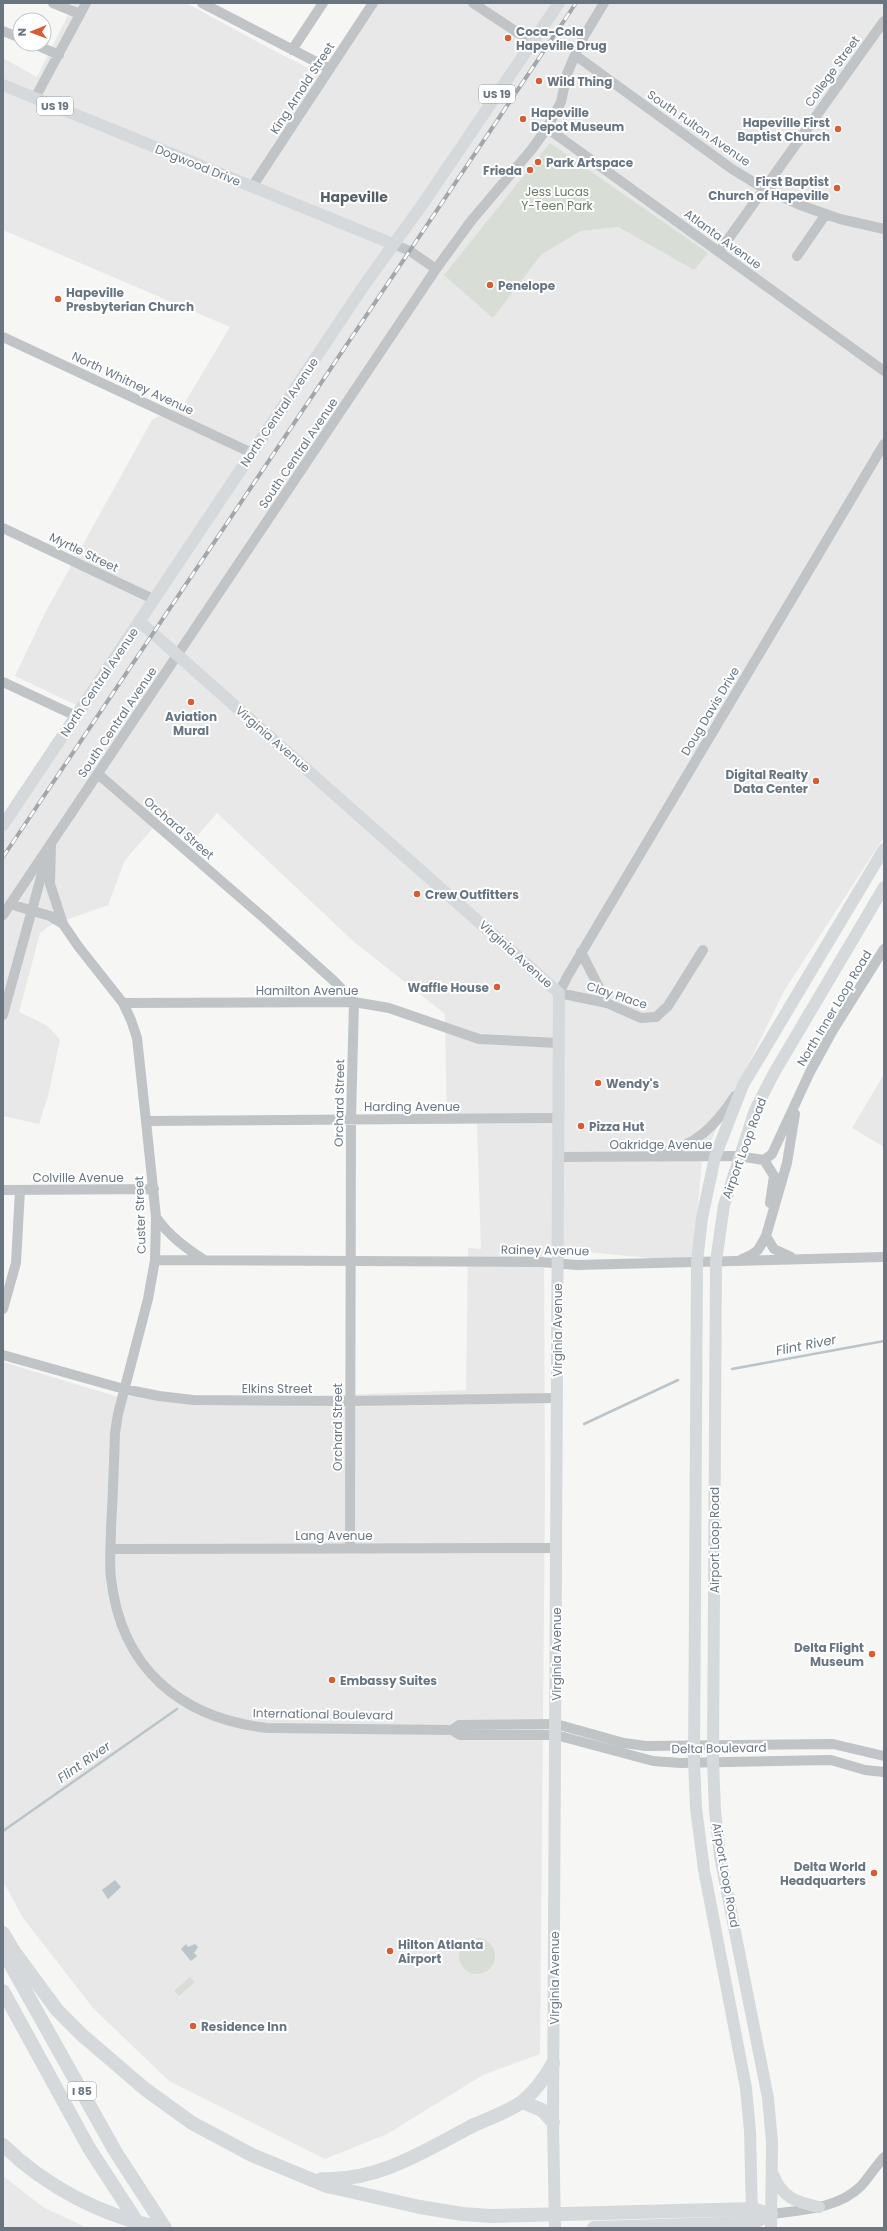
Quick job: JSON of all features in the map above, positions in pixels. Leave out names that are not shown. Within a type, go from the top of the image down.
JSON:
[{"type":"highway","points":[[3,1934],[14,1953],[57,2010],[82,2035],[145,2089],[198,2126],[252,2155],[327,2186],[379,2199],[462,2214],[771,2221]]},
{"type":"highway","name":"I 85","points":[[3,1951],[115,2151],[165,2228]]},
{"type":"highway","name":"I 85","points":[[3,1990],[75,2123],[141,2228]]},
{"type":"highway","points":[[309,2178],[332,2179],[357,2177],[380,2172],[522,2102],[542,2082],[553,2063]]},
{"type":"highway","points":[[522,2102],[542,2110],[553,2122]]},
{"type":"highway","points":[[3,2145],[18,2159],[54,2185],[71,2195],[112,2214],[161,2228]]},
{"type":"highway","points":[[594,2228],[752,2220]]},
{"type":"main road","name":"North Central Avenue","points":[[3,825],[153,599],[393,244],[559,3]]},
{"type":"main road","name":"Dogwood Drive","points":[[3,85],[393,244]]},
{"type":"main road","name":"Virginia Avenue","points":[[139,621],[560,993],[558,1043],[556,1730],[553,2063],[555,2228]]},
{"type":"main road","name":"Airport Loop Road","points":[[752,2220],[750,2131],[746,2088],[704,1872],[696,1808],[694,1746],[697,1261],[702,1218],[715,1157],[743,1085],[884,849]]},
{"type":"main road","name":"Airport Loop Road","points":[[771,2221],[772,2142],[768,2098],[720,1856],[715,1810],[713,1761],[716,1261],[724,1205],[738,1156],[754,1110],[774,1073],[884,887]]},
{"type":"main road","points":[[771,2168],[782,2192],[793,2199],[820,2207]]},
{"type":"street","points":[[53,3],[80,14]]},
{"type":"street","points":[[36,98],[86,3]]},
{"type":"street","points":[[202,3],[330,69]]},
{"type":"street","points":[[292,50],[323,3]]},
{"type":"street","name":"King Arnold Street","points":[[252,187],[372,3]]},
{"type":"street","points":[[473,3],[532,42]]},
{"type":"street","name":"South Central Avenue","points":[[3,915],[436,269],[471,221],[532,149],[547,128],[561,102],[567,74],[580,43],[604,3]]},
{"type":"street","name":"College Street","points":[[719,252],[763,188],[884,22]]},
{"type":"street","points":[[52,52],[59,55]]},
{"type":"street","name":"South Fulton Avenue","points":[[575,55],[732,169],[763,188],[800,205],[826,214],[884,229]]},
{"type":"street","name":"Atlanta Avenue","points":[[547,128],[884,371]]},
{"type":"street","points":[[798,256],[826,214]]},
{"type":"street","points":[[393,244],[410,251],[436,269]]},
{"type":"street","name":"North Whitney Avenue","points":[[3,337],[252,453]]},
{"type":"street","name":"Doug Davis Drive","points":[[560,993],[581,952],[884,444]]},
{"type":"street","name":"Myrtle Street","points":[[3,528],[153,599]]},
{"type":"street","points":[[3,682],[76,716]]},
{"type":"street","name":"Orchard Street","points":[[98,774],[264,918],[334,981],[354,1002],[351,1119],[350,1548]]},
{"type":"street","points":[[3,1015],[51,843]]},
{"type":"street","name":"Custer Street","points":[[51,843],[50,884],[64,924],[78,946],[123,1003],[137,1038],[154,1189],[156,1217],[155,1260],[148,1299],[124,1389],[115,1433],[111,1549]]},
{"type":"street","points":[[10,904],[50,916],[64,924]]},
{"type":"street","name":"North Inner Loop Road","points":[[766,1236],[774,1176],[764,1160],[772,1154],[810,1072],[833,1030],[884,949]]},
{"type":"street","name":"Clay Place","points":[[560,993],[607,1002],[641,1018],[656,1017],[668,1006],[703,950]]},
{"type":"street","points":[[581,952],[607,1002]]},
{"type":"street","name":"Hamilton Avenue","points":[[123,1003],[354,1002],[389,1008],[479,1039],[558,1043]]},
{"type":"street","name":"Airport Loop Road","points":[[636,1157],[673,1150],[699,1138],[720,1119],[743,1085]]},
{"type":"street","name":"North Inner Loop Road","points":[[738,1260],[751,1256],[758,1250],[766,1236],[787,1163],[797,1102]]},
{"type":"street","name":"Harding Avenue","points":[[146,1121],[558,1118]]},
{"type":"street","name":"Oakridge Avenue","points":[[558,1157],[738,1156],[764,1160]]},
{"type":"street","name":"Colville Avenue","points":[[3,1190],[154,1189]]},
{"type":"street","points":[[3,1309],[16,1263],[20,1190]]},
{"type":"street","points":[[156,1217],[176,1240],[204,1260]]},
{"type":"street","points":[[766,1236],[774,1248],[795,1259]]},
{"type":"street","name":"Rainey Avenue","points":[[155,1260],[351,1260],[557,1263],[577,1265],[884,1257]]},
{"type":"street","name":"Elkins Street","points":[[3,1355],[124,1389],[159,1396],[193,1400],[350,1401],[557,1398]]},
{"type":"street","name":"Lang Avenue","points":[[111,1549],[556,1548]]},
{"type":"street","name":"International Boulevard","points":[[111,1549],[110,1577],[114,1602],[133,1649],[148,1670],[166,1688],[187,1703],[219,1718],[239,1725],[267,1728],[452,1730],[460,1734],[556,1730]]},
{"type":"street","name":"Delta Boulevard","points":[[556,1730],[646,1746],[833,1744],[884,1756]]},
{"type":"street","name":"Delta Boulevard","points":[[556,1730],[633,1757],[653,1761],[694,1762],[831,1760],[865,1770],[884,1772]]},
{"type":"street","points":[[771,2221],[820,2207],[849,2195],[861,2186],[884,2156]]},
{"type":"shaded area","points":[[74,3],[186,3],[322,75],[368,3],[884,3],[884,837],[784,991],[702,1159],[693,1262],[544,1248],[545,1494],[540,2054],[483,2075],[387,2134],[325,2159],[169,2081],[93,2008],[23,1918],[3,1881],[3,1362],[115,1396],[247,1399],[466,1390],[468,1248],[481,1249],[477,1123],[447,1124],[445,1014],[353,941],[217,813],[191,843],[161,819],[125,860],[108,905],[49,926],[40,933],[19,1012],[48,1026],[60,1040],[48,1096],[39,1124],[3,1116],[3,815],[76,705],[15,676],[45,613],[152,420],[184,404],[230,327],[3,230],[3,58],[37,77],[50,52],[52,52],[52,47]],"holes":[[[550,143],[694,270],[618,227],[581,231],[542,255]]]},
{"type":"shaded area","points":[[884,1074],[884,1147],[852,1128]]},
{"type":"shaded area","points":[[115,1880],[121,1887],[108,1899],[102,1890]]},
{"type":"shaded area","points":[[186,1944],[188,1947],[195,1944],[198,1947],[194,1953],[197,1956],[191,1961],[181,1949]]},
{"type":"shaded area","points":[[3,2176],[43,2207],[87,2228],[3,2228]]},
{"type":"green space","name":"Jess Lucas Y-Teen Park","points":[[550,143],[708,253],[694,270],[618,227],[581,231],[541,255],[493,318],[444,275]]},
{"type":"green space","points":[[477,1938],[490,1943],[495,1956],[490,1969],[477,1974],[464,1969],[459,1956],[464,1943]]},
{"type":"green space","points":[[190,1977],[195,1982],[179,1996],[174,1991]]},
{"type":"waterway","name":"Flint River","points":[[732,1369],[884,1341]]},
{"type":"waterway","name":"Flint River","points":[[584,1424],[678,1380]]},
{"type":"waterway","name":"Flint River","points":[[3,1831],[177,1709]]},
{"type":"railway","points":[[3,857],[576,3]]},
{"type":"place","name":"Coca-Cola Hapeville Drug","points":[[508,38]]},
{"type":"place","name":"Wild Thing","points":[[539,81]]},
{"type":"place","name":"Hapeville Depot Museum","points":[[523,119]]},
{"type":"place","name":"Hapeville First Baptist Church","points":[[838,129]]},
{"type":"place","name":"Park Artspace","points":[[538,162]]},
{"type":"place","name":"Frieda","points":[[530,170]]},
{"type":"place","name":"First Baptist Church of Hapeville","points":[[837,188]]},
{"type":"place","name":"Penelope","points":[[490,285]]},
{"type":"place","name":"Hapeville Presbyterian Church","points":[[58,299]]},
{"type":"place","name":"Aviation Mural","points":[[191,702]]},
{"type":"place","name":"Digital Realty Data Center","points":[[816,781]]},
{"type":"place","name":"Crew Outfitters","points":[[417,894]]},
{"type":"place","name":"Waffle House","points":[[497,987]]},
{"type":"place","name":"Wendy's","points":[[598,1083]]},
{"type":"place","name":"Pizza Hut","points":[[581,1126]]},
{"type":"place","name":"Delta Flight Museum","points":[[872,1654]]},
{"type":"place","name":"Embassy Suites","points":[[332,1680]]},
{"type":"place","name":"Delta World Headquarters","points":[[874,1873]]},
{"type":"place","name":"Hilton Atlanta Airport","points":[[390,1951]]},
{"type":"place","name":"Residence Inn","points":[[193,2026]]},
{"type":"district","name":"Hapeville","points":[[354,197]]}]
